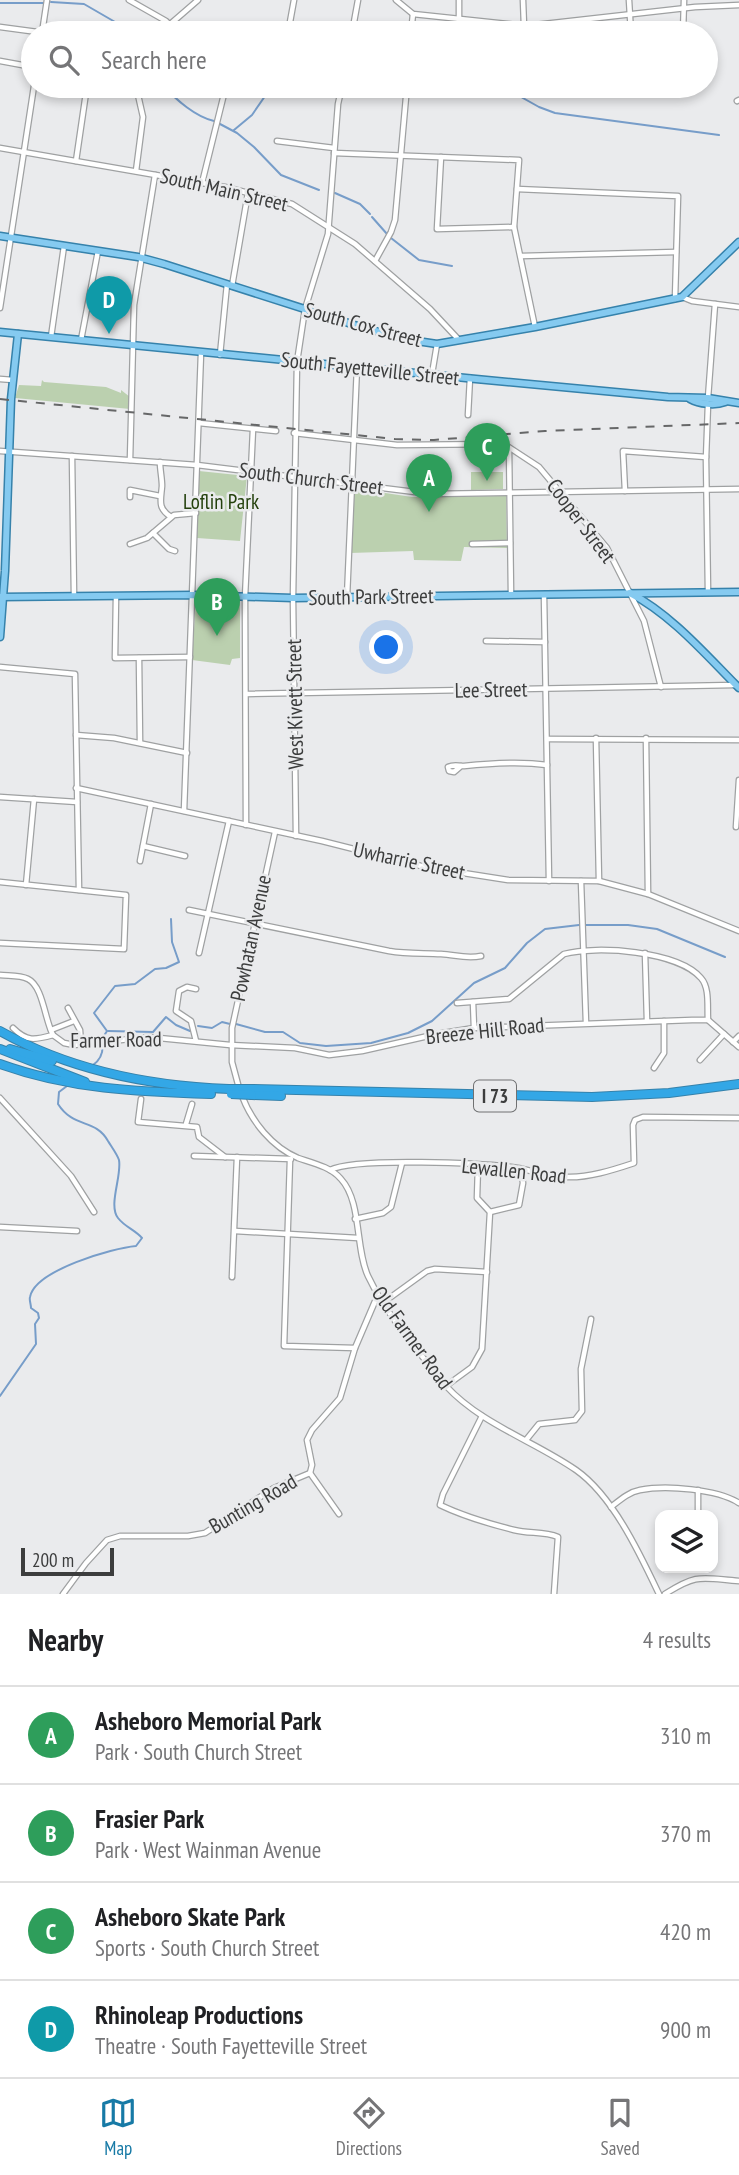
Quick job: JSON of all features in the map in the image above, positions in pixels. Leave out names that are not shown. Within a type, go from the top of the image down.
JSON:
[{"type":"highway","name":"I 73","points":[[0,1031],[39,1051],[109,1075],[165,1085],[230,1092]]},
{"type":"highway","points":[[0,1047],[109,1075]]},
{"type":"highway","points":[[0,1047],[82,1082],[127,1091]]},
{"type":"highway","name":"I 73","points":[[0,1065],[30,1075],[77,1085],[127,1091],[578,1097],[669,1093],[739,1086]]},
{"type":"main road","name":"South Cox Street","points":[[0,236],[141,258],[386,334],[437,344],[679,298]]},
{"type":"main road","points":[[679,298],[739,242]]},
{"type":"main road","name":"South Fayetteville Street","points":[[0,332],[719,404],[723,401],[739,403]]},
{"type":"main road","points":[[0,637],[4,531],[18,334]]},
{"type":"main road","name":"South Park Street","points":[[2,597],[192,595],[293,598],[739,592]]},
{"type":"main road","points":[[629,593],[649,604],[674,625],[738,687]]},
{"type":"street","points":[[44,21],[47,0]]},
{"type":"street","points":[[130,0],[165,21]]},
{"type":"street","points":[[174,21],[198,0]]},
{"type":"street","points":[[290,21],[294,0]]},
{"type":"street","points":[[354,21],[358,0]]},
{"type":"street","points":[[396,0],[413,14],[478,21]]},
{"type":"street","points":[[459,0],[459,19]]},
{"type":"street","points":[[523,0],[524,21]]},
{"type":"street","points":[[629,0],[630,21]]},
{"type":"street","points":[[683,21],[684,0]]},
{"type":"street","points":[[568,21],[684,8],[739,5]]},
{"type":"street","points":[[412,21],[413,14]]},
{"type":"street","points":[[0,27],[21,30]]},
{"type":"street","points":[[0,61],[21,65]]},
{"type":"street","points":[[0,307],[32,98]]},
{"type":"street","points":[[76,161],[86,98]]},
{"type":"street","points":[[136,171],[143,117],[139,98]]},
{"type":"street","points":[[202,183],[223,98]]},
{"type":"street","name":"West Kivett Street","points":[[296,836],[293,598],[297,362],[305,309],[327,234],[339,98]]},
{"type":"street","points":[[374,261],[394,226],[406,98]]},
{"type":"street","points":[[277,141],[334,151],[519,160],[514,227],[535,327]]},
{"type":"street","name":"South Main Street","points":[[0,148],[202,183],[292,204],[328,225],[374,261],[430,309],[460,341]]},
{"type":"street","points":[[441,157],[437,229],[514,227]]},
{"type":"street","points":[[130,460],[133,314],[155,175]]},
{"type":"street","points":[[517,189],[678,196],[676,252],[679,298],[739,307]]},
{"type":"street","points":[[220,355],[248,193]]},
{"type":"street","points":[[51,338],[64,246]]},
{"type":"street","points":[[81,340],[98,251]]},
{"type":"street","points":[[521,256],[676,252]]},
{"type":"street","points":[[708,592],[706,457],[715,304]]},
{"type":"street","points":[[432,374],[437,344]]},
{"type":"street","points":[[184,811],[201,353]]},
{"type":"street","points":[[347,597],[356,367]]},
{"type":"street","points":[[0,379],[14,380]]},
{"type":"street","points":[[468,415],[470,379]]},
{"type":"street","points":[[199,423],[276,431]]},
{"type":"street","points":[[246,825],[245,597],[253,429]]},
{"type":"street","points":[[294,433],[397,445],[504,444],[509,447],[511,594]]},
{"type":"street","name":"Cooper Street","points":[[509,447],[539,467],[607,548],[648,633],[661,687]]},
{"type":"street","name":"South Church Street","points":[[0,451],[197,465],[429,494],[739,489]]},
{"type":"street","points":[[625,491],[623,451],[706,457]]},
{"type":"street","points":[[72,456],[74,596]]},
{"type":"street","points":[[160,462],[161,508],[171,517]]},
{"type":"street","points":[[130,493],[160,496]]},
{"type":"street","points":[[130,544],[147,538],[171,517],[181,513],[195,513]]},
{"type":"street","points":[[153,533],[169,550],[175,551]]},
{"type":"street","points":[[472,544],[510,543]]},
{"type":"street","points":[[544,594],[549,881]]},
{"type":"street","points":[[116,596],[115,658],[190,657]]},
{"type":"street","points":[[486,641],[545,642]]},
{"type":"street","points":[[139,658],[140,743]]},
{"type":"street","points":[[0,667],[75,674],[79,890]]},
{"type":"street","name":"Lee Street","points":[[246,694],[738,687]]},
{"type":"street","points":[[76,735],[114,737],[187,753]]},
{"type":"street","points":[[596,738],[599,881]]},
{"type":"street","points":[[646,738],[648,894]]},
{"type":"street","points":[[547,739],[739,740]]},
{"type":"street","points":[[461,766],[490,762],[547,765]]},
{"type":"street","points":[[736,827],[739,780]]},
{"type":"street","name":"Uwharrie Street","points":[[76,788],[425,867],[508,880],[599,881],[648,894],[739,931]]},
{"type":"street","points":[[0,797],[77,802]]},
{"type":"street","points":[[26,885],[34,799]]},
{"type":"street","points":[[140,861],[151,804]]},
{"type":"street","points":[[199,953],[229,821]]},
{"type":"street","name":"Powhatan Avenue","points":[[230,1045],[275,832]]},
{"type":"street","points":[[143,846],[185,856]]},
{"type":"street","points":[[581,881],[586,1023]]},
{"type":"street","points":[[0,882],[126,895],[124,949],[0,943]]},
{"type":"street","points":[[189,910],[388,951],[415,955],[441,954],[464,959],[481,956]]},
{"type":"street","points":[[457,1003],[509,999],[560,956],[569,952],[645,953],[671,961],[700,976],[705,986],[708,1020],[739,1047]]},
{"type":"street","points":[[645,953],[648,1021]]},
{"type":"street","name":"Farmer Road","points":[[0,975],[32,981],[38,989],[52,1033],[64,1043],[81,1044],[149,1037],[230,1045]]},
{"type":"street","points":[[196,989],[187,987],[179,991],[176,1011],[191,1021],[196,1041]]},
{"type":"street","points":[[472,1002],[474,1028]]},
{"type":"street","points":[[68,1008],[80,1030],[81,1044]]},
{"type":"street","name":"Breeze Hill Road","points":[[230,1045],[281,1047],[328,1055],[474,1028],[708,1020]]},
{"type":"street","points":[[13,1028],[22,1037],[29,1038],[52,1033],[74,1021]]},
{"type":"street","points":[[654,1068],[664,1053],[664,1021]]},
{"type":"street","points":[[700,1060],[724,1034]]},
{"type":"street","points":[[733,1042],[739,1036]]},
{"type":"street","points":[[230,1045],[237,1084],[250,1113],[267,1136],[292,1158]]},
{"type":"street","points":[[0,1098],[71,1176],[94,1212]]},
{"type":"street","points":[[141,1099],[138,1122],[187,1124],[197,1127],[199,1137],[225,1157]]},
{"type":"street","points":[[187,1124],[192,1104]]},
{"type":"street","name":"Lewallen Road","points":[[330,1170],[348,1164],[402,1163],[521,1169],[567,1178],[609,1171],[635,1163],[633,1125],[635,1120],[643,1117],[739,1118]]},
{"type":"street","points":[[194,1156],[292,1158],[330,1170]]},
{"type":"street","points":[[232,1277],[237,1157]]},
{"type":"street","points":[[292,1158],[284,1346],[355,1348]]},
{"type":"street","points":[[355,1219],[383,1213],[391,1207],[402,1163]]},
{"type":"street","points":[[446,1386],[472,1367],[482,1349],[490,1212],[477,1198],[478,1166]]},
{"type":"street","points":[[490,1212],[519,1205],[523,1183],[521,1169]]},
{"type":"street","name":"Old Farmer Road","points":[[330,1170],[346,1184],[365,1268],[376,1291],[446,1386],[457,1398],[482,1416],[578,1472],[611,1507],[637,1547],[662,1594]]},
{"type":"street","points":[[0,1227],[77,1231]]},
{"type":"street","points":[[235,1231],[358,1238]]},
{"type":"street","points":[[384,1302],[427,1271],[435,1269],[487,1272]]},
{"type":"street","name":"Bunting Road","points":[[64,1594],[86,1563],[107,1540],[120,1536],[188,1536],[205,1533],[274,1488],[310,1473],[312,1465],[307,1440],[312,1430],[340,1398],[355,1348],[376,1299],[376,1291]]},
{"type":"street","points":[[526,1440],[539,1424],[575,1420],[579,1417],[582,1411],[582,1369],[591,1319]]},
{"type":"street","points":[[482,1416],[440,1505],[514,1530],[548,1533],[558,1537],[554,1594]]},
{"type":"street","points":[[310,1473],[339,1514]]},
{"type":"street","points":[[611,1507],[628,1494],[641,1489],[722,1493],[739,1503]]},
{"type":"street","points":[[698,1490],[698,1510]]},
{"type":"street","points":[[662,1594],[696,1578],[739,1581]]},
{"type":"green space","points":[[42,380],[106,387],[121,393],[121,390],[130,397],[130,409],[15,398],[19,385],[41,386]]},
{"type":"green space","name":"Loflin Park","points":[[199,471],[247,476],[240,541],[197,538]]},
{"type":"green space","points":[[471,472],[503,472],[503,489],[471,490]]},
{"type":"green space","points":[[352,488],[412,497],[506,496],[507,548],[464,547],[461,561],[414,560],[413,551],[350,553]]},
{"type":"green space","points":[[196,599],[240,602],[240,658],[232,659],[230,665],[192,660]]},
{"type":"waterway","points":[[51,2],[84,4],[113,21]]},
{"type":"waterway","points":[[0,3],[43,3]]},
{"type":"waterway","points":[[175,98],[200,116],[214,121]]},
{"type":"waterway","points":[[234,130],[252,115],[264,98]]},
{"type":"waterway","points":[[523,98],[555,113],[719,135]]},
{"type":"waterway","points":[[220,124],[254,147],[281,175],[319,190]]},
{"type":"waterway","points":[[335,193],[360,204],[370,214]]},
{"type":"waterway","points":[[372,217],[387,234]]},
{"type":"waterway","points":[[391,238],[419,260],[452,266]]},
{"type":"waterway","points":[[93,1065],[100,1057],[102,1039],[107,1031],[94,1013],[115,986],[135,984],[155,969],[166,968],[179,962],[172,942],[171,919]]},
{"type":"waterway","points":[[236,1024],[265,1032],[283,1032],[300,1043],[326,1046],[371,1043],[408,1033],[432,1021],[474,983],[505,968],[527,943],[545,929],[579,925]]},
{"type":"waterway","points":[[585,925],[628,925],[657,929],[725,957]]},
{"type":"waterway","points":[[108,1031],[153,1032],[166,1017],[190,1031]]},
{"type":"waterway","points":[[198,1026],[212,1028],[222,1022],[230,1024]]},
{"type":"waterway","points":[[0,1396],[36,1344],[35,1324],[39,1318],[38,1313],[31,1308],[30,1299],[35,1287],[45,1278],[76,1262],[136,1246],[142,1238],[121,1221],[115,1212],[119,1160],[114,1150],[97,1129],[71,1117],[58,1104],[59,1092],[67,1086]]},
{"type":"railway","points":[[0,399],[395,439],[434,440],[545,431],[739,423]]},
{"type":"place","name":"Rhinoleap Productions","points":[[109,334]]},
{"type":"place","name":"Asheboro Skate Park","points":[[487,481]]},
{"type":"place","name":"Asheboro Memorial Park","points":[[429,512]]},
{"type":"place","name":"Frasier Park","points":[[217,636]]}]
